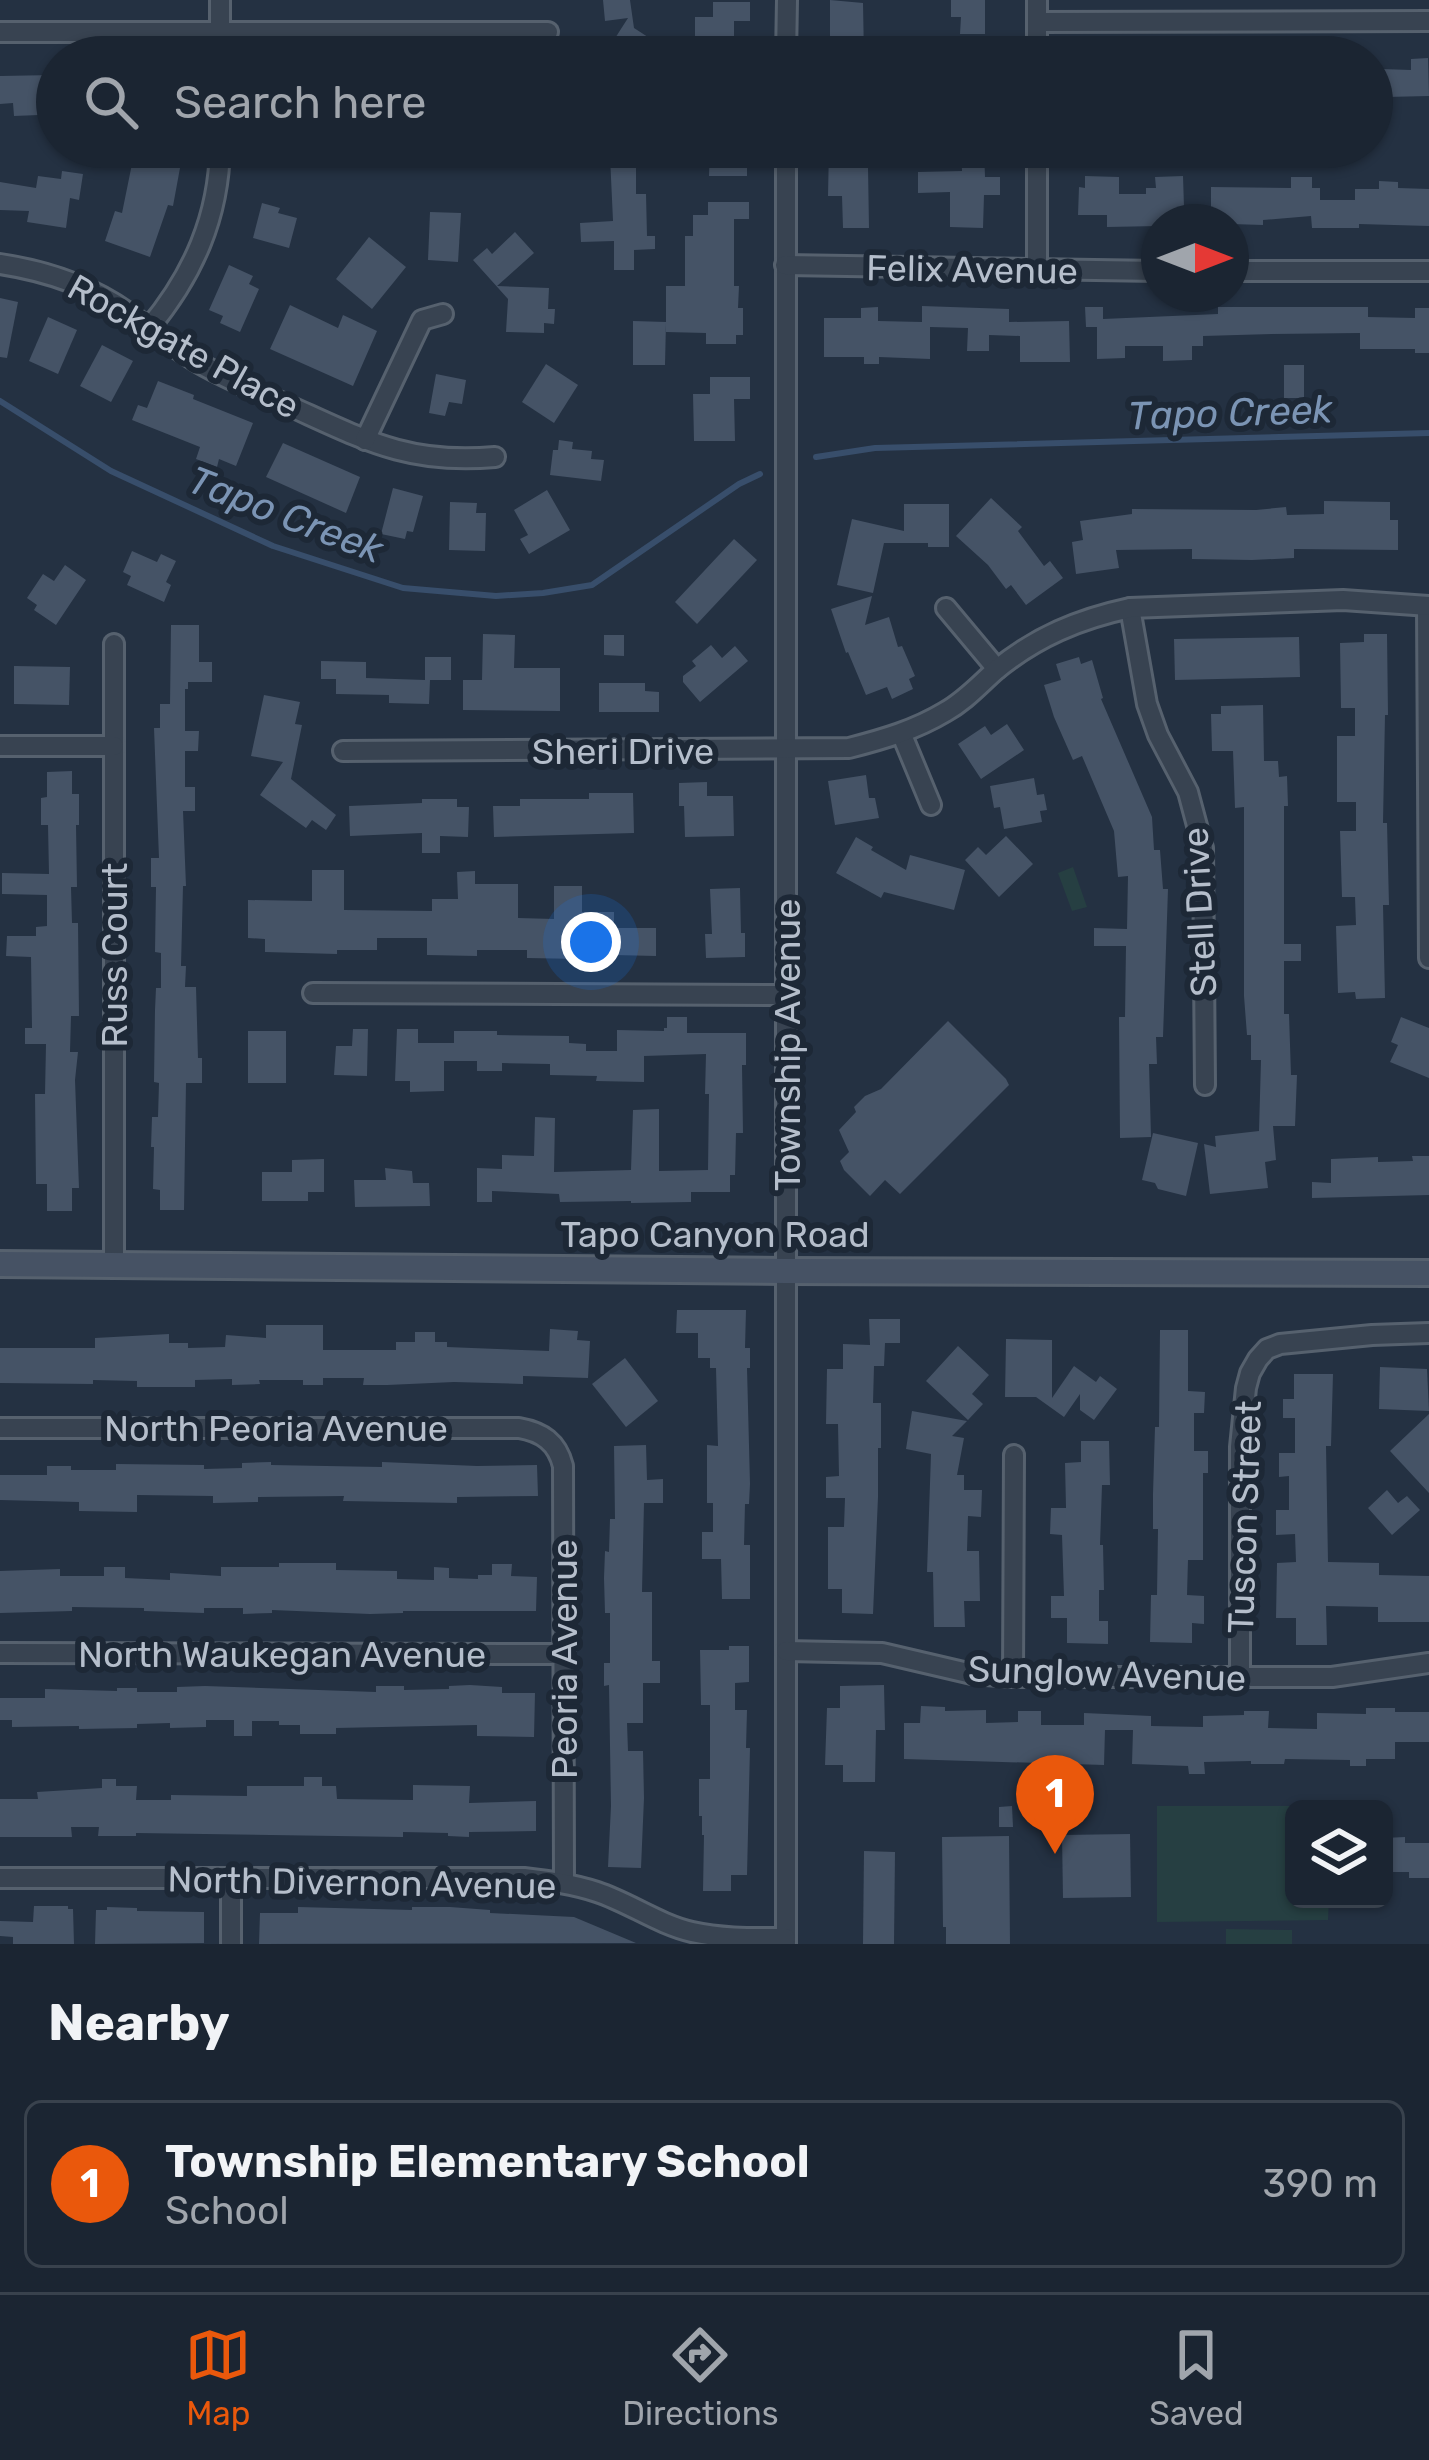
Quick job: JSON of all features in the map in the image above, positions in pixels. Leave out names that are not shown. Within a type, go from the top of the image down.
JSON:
[{"type":"main road","name":"Tapo Canyon Road","points":[[0,1264],[1429,1274]]},
{"type":"street","points":[[220,0],[220,36]]},
{"type":"street","points":[[786,36],[787,0]]},
{"type":"street","points":[[1037,0],[1037,36]]},
{"type":"street","points":[[1037,22],[1429,21]]},
{"type":"street","points":[[0,32],[548,32]]},
{"type":"street","points":[[149,328],[188,275],[202,243],[212,214],[217,168]]},
{"type":"street","name":"Township Avenue","points":[[786,168],[786,1941]]},
{"type":"street","points":[[1037,168],[1037,271]]},
{"type":"street","name":"Rockgate Place","points":[[0,264],[32,268],[94,292],[196,361],[365,440],[430,458],[495,457]]},
{"type":"street","name":"Felix Avenue","points":[[785,265],[1141,271]]},
{"type":"street","points":[[1249,271],[1429,271]]},
{"type":"street","points":[[365,440],[422,320],[443,314]]},
{"type":"street","name":"Sheri Drive","points":[[343,751],[849,748],[902,735],[948,711],[1027,646],[1096,615],[1130,608],[1343,600],[1428,606],[1429,958]]},
{"type":"street","points":[[946,608],[997,669]]},
{"type":"street","name":"Stell Drive","points":[[1130,608],[1147,704],[1188,792],[1203,848],[1205,1085]]},
{"type":"street","name":"Russ Court","points":[[114,644],[114,1266]]},
{"type":"street","points":[[902,735],[931,805]]},
{"type":"street","points":[[0,746],[114,746]]},
{"type":"street","points":[[314,993],[786,995]]},
{"type":"street","name":"Tuscon Street","points":[[1240,1678],[1240,1448],[1250,1373],[1267,1349],[1280,1344],[1429,1333]]},
{"type":"street","name":"North Peoria Avenue","points":[[0,1428],[519,1428],[550,1440]]},
{"type":"street","name":"Peoria Avenue","points":[[550,1440],[560,1451],[563,1466],[564,1882]]},
{"type":"street","points":[[1013,1678],[1014,1455]]},
{"type":"street","name":"Sunglow Avenue","points":[[786,1651],[882,1653],[972,1674],[1013,1678],[1332,1677],[1429,1663]]},
{"type":"street","name":"North Waukegan Avenue","points":[[0,1653],[565,1654]]},
{"type":"street","name":"North Divernon Avenue","points":[[0,1878],[524,1878],[564,1882],[600,1893],[692,1932],[786,1941]]},
{"type":"street","points":[[231,1878],[231,1944]]},
{"type":"green space","points":[[1073,867],[1087,907],[1072,911],[1058,873]]},
{"type":"green space","points":[[1157,1806],[1285,1806],[1285,1908],[1329,1908],[1328,1920],[1157,1922]]},
{"type":"green space","points":[[1226,1929],[1292,1930],[1292,1944],[1226,1944]]},
{"type":"building","points":[[603,0],[630,0],[634,28],[646,36],[616,36],[628,18],[605,21]]},
{"type":"building","points":[[830,0],[863,3],[864,36],[830,36]]},
{"type":"building","points":[[951,0],[985,0],[985,34],[960,34],[961,17],[951,17]]},
{"type":"building","points":[[713,2],[750,2],[750,21],[734,21],[734,36],[695,36],[695,17],[713,17]]},
{"type":"building","points":[[1428,58],[1429,96],[1393,97],[1393,69],[1411,70],[1411,59]]},
{"type":"building","points":[[36,75],[36,115],[14,116],[13,103],[0,104],[0,76]]},
{"type":"building","points":[[131,168],[180,168],[173,206],[168,205],[150,257],[105,241],[115,211],[122,213]]},
{"type":"building","points":[[611,168],[636,168],[636,194],[646,194],[647,236],[655,236],[655,249],[634,250],[634,270],[614,270],[614,241],[581,242],[580,223],[613,221]]},
{"type":"building","points":[[709,168],[747,168],[747,176],[709,176]]},
{"type":"building","points":[[829,168],[868,168],[869,228],[843,228],[842,196],[828,196]]},
{"type":"building","points":[[985,168],[985,177],[1000,177],[1000,195],[984,195],[983,228],[950,227],[950,192],[918,193],[918,172]]},
{"type":"building","points":[[62,171],[83,174],[79,200],[70,198],[66,228],[27,222],[29,211],[0,210],[0,182],[36,188],[38,176],[61,179]]},
{"type":"building","points":[[1085,176],[1119,177],[1119,194],[1146,194],[1146,188],[1156,188],[1155,177],[1183,176],[1184,204],[1141,204],[1141,226],[1107,227],[1107,215],[1078,215],[1079,187],[1085,188]]},
{"type":"building","points":[[1291,177],[1312,177],[1312,188],[1320,188],[1320,200],[1355,200],[1355,189],[1379,189],[1379,181],[1398,182],[1398,188],[1429,189],[1429,226],[1312,228],[1311,216],[1263,220],[1263,225],[1249,225],[1249,204],[1211,204],[1211,187],[1291,188]]},
{"type":"building","points":[[708,202],[749,202],[749,219],[734,219],[734,286],[739,286],[738,308],[743,308],[743,335],[736,335],[736,344],[706,344],[706,333],[666,332],[666,286],[685,286],[685,236],[693,236],[693,215],[708,215]]},
{"type":"building","points":[[262,203],[297,218],[289,248],[253,238]]},
{"type":"building","points":[[430,212],[461,213],[458,262],[428,260]]},
{"type":"building","points":[[515,232],[534,253],[497,286],[549,288],[548,309],[555,309],[554,324],[544,323],[544,333],[506,332],[508,299],[473,260],[487,248],[492,254]]},
{"type":"building","points":[[369,237],[406,267],[372,309],[336,279]]},
{"type":"building","points":[[229,265],[253,276],[249,284],[259,289],[240,332],[220,323],[223,316],[209,310]]},
{"type":"building","points":[[0,298],[18,302],[7,358],[0,357]]},
{"type":"building","points":[[290,305],[338,328],[343,315],[377,331],[353,386],[270,349]]},
{"type":"building","points":[[922,306],[1009,309],[1009,322],[1069,321],[1070,362],[1020,362],[1020,336],[989,335],[989,351],[967,351],[968,328],[930,327],[930,359],[879,357],[879,364],[864,364],[864,357],[824,357],[824,318],[861,318],[861,308],[878,307],[878,321],[922,322]]},
{"type":"building","points":[[1085,307],[1103,307],[1103,319],[1249,312],[1249,307],[1368,307],[1368,317],[1415,318],[1415,308],[1429,308],[1429,353],[1360,349],[1360,333],[1272,334],[1203,336],[1203,346],[1192,346],[1192,360],[1163,361],[1163,346],[1125,346],[1125,358],[1097,359],[1097,327],[1086,327]]},
{"type":"building","points":[[48,317],[77,330],[58,374],[29,361]]},
{"type":"building","points":[[633,321],[666,322],[665,365],[633,365]]},
{"type":"building","points":[[102,345],[133,361],[111,402],[80,386]]},
{"type":"building","points":[[546,364],[578,385],[554,423],[522,402]]},
{"type":"building","points":[[1284,365],[1304,365],[1304,398],[1284,398]]},
{"type":"building","points":[[436,374],[466,380],[462,404],[449,402],[445,416],[429,413]]},
{"type":"building","points":[[710,377],[750,377],[750,399],[734,399],[735,441],[694,441],[693,394],[710,394]]},
{"type":"building","points":[[158,381],[253,423],[236,466],[219,459],[217,467],[196,459],[200,447],[132,420],[138,405],[147,408]]},
{"type":"building","points":[[559,440],[573,442],[572,449],[592,451],[591,459],[604,460],[601,481],[550,475]]},
{"type":"building","points":[[283,443],[360,477],[346,513],[266,477]]},
{"type":"building","points":[[393,488],[423,496],[413,532],[407,531],[405,539],[381,534]]},
{"type":"building","points":[[547,490],[570,530],[529,554],[520,539],[528,535],[514,510]]},
{"type":"building","points":[[991,498],[1022,527],[1018,531],[1044,566],[1050,561],[1063,578],[1026,605],[1011,585],[1006,589],[956,536]]},
{"type":"building","points":[[1324,501],[1390,502],[1390,520],[1398,520],[1398,550],[1294,549],[1294,558],[1252,560],[1192,559],[1192,549],[1116,550],[1119,568],[1076,574],[1072,542],[1083,540],[1080,521],[1132,514],[1132,509],[1286,507],[1287,515],[1324,514]]},
{"type":"building","points":[[450,502],[477,503],[476,513],[486,513],[485,551],[449,550]]},
{"type":"building","points":[[904,504],[949,504],[949,547],[884,543],[873,593],[837,585],[852,519],[904,531]]},
{"type":"building","points":[[734,539],[757,560],[697,624],[675,602]]},
{"type":"building","points":[[132,551],[157,562],[161,554],[176,561],[166,582],[171,585],[164,602],[127,585],[131,576],[123,572]]},
{"type":"building","points":[[65,565],[86,580],[56,625],[34,610],[37,605],[27,598],[43,574],[54,581]]},
{"type":"building","points":[[872,596],[865,625],[889,617],[898,647],[902,646],[915,676],[909,679],[913,689],[892,699],[887,687],[866,695],[831,609]]},
{"type":"building","points":[[171,625],[199,625],[199,662],[212,662],[212,682],[188,682],[185,689],[185,731],[199,731],[198,751],[185,751],[185,787],[195,787],[195,811],[183,811],[186,886],[181,966],[186,966],[185,987],[196,987],[202,1083],[186,1083],[184,1210],[160,1210],[160,1190],[153,1189],[151,1147],[152,1117],[158,1117],[155,1010],[156,988],[161,988],[161,953],[155,952],[156,887],[151,887],[151,858],[159,858],[154,728],[160,728],[160,704],[170,704]]},
{"type":"building","points":[[483,634],[515,635],[514,668],[560,668],[560,711],[463,710],[463,680],[482,680]]},
{"type":"building","points":[[1364,634],[1387,634],[1383,823],[1387,823],[1389,905],[1383,905],[1385,998],[1356,999],[1355,992],[1338,993],[1336,926],[1356,925],[1355,897],[1342,897],[1340,831],[1356,831],[1356,802],[1337,802],[1337,736],[1355,736],[1355,708],[1341,708],[1340,643],[1364,642]]},
{"type":"building","points":[[604,635],[624,635],[624,656],[604,655]]},
{"type":"building","points":[[1299,637],[1300,677],[1175,680],[1174,639]]},
{"type":"building","points":[[711,645],[722,658],[735,646],[748,661],[700,702],[683,676]]},
{"type":"building","points":[[425,657],[451,657],[451,680],[430,680],[429,704],[389,703],[389,695],[336,694],[336,679],[321,679],[321,661],[366,662],[366,678],[425,680]]},
{"type":"building","points":[[1079,657],[1081,664],[1092,660],[1101,699],[1152,817],[1154,850],[1160,850],[1163,889],[1168,889],[1163,1037],[1156,1037],[1157,1064],[1149,1064],[1151,1137],[1120,1138],[1119,1017],[1125,1017],[1126,946],[1094,946],[1094,928],[1127,929],[1128,876],[1118,877],[1114,831],[1082,756],[1073,760],[1044,685],[1061,680],[1056,664]]},
{"type":"building","points":[[14,666],[70,667],[69,705],[14,704]]},
{"type":"building","points":[[599,683],[645,683],[645,691],[659,692],[659,712],[599,712]]},
{"type":"building","points":[[264,695],[300,702],[295,724],[302,725],[291,779],[336,815],[326,830],[312,820],[306,828],[260,795],[283,762],[251,756]]},
{"type":"building","points":[[1263,705],[1264,761],[1278,761],[1279,777],[1287,776],[1284,944],[1301,944],[1301,961],[1284,961],[1284,1014],[1289,1014],[1291,1075],[1297,1075],[1295,1126],[1273,1126],[1276,1160],[1265,1162],[1268,1188],[1210,1194],[1204,1144],[1216,1147],[1215,1136],[1259,1131],[1261,1060],[1251,1060],[1244,996],[1244,807],[1235,808],[1233,751],[1212,751],[1211,714],[1221,714],[1221,706]]},
{"type":"building","points":[[1007,724],[1024,750],[981,779],[958,744],[985,726],[991,735]]},
{"type":"building","points":[[72,771],[72,794],[79,794],[77,887],[71,887],[72,923],[78,923],[79,1016],[71,1016],[70,1052],[78,1052],[79,1188],[72,1188],[72,1211],[47,1211],[47,1184],[36,1184],[35,1094],[45,1094],[46,1044],[25,1044],[25,1028],[32,1028],[31,957],[6,956],[7,936],[36,936],[36,927],[47,926],[47,895],[2,894],[2,873],[49,874],[48,825],[41,825],[41,798],[47,797],[47,772]]},
{"type":"building","points":[[866,775],[869,798],[875,798],[879,818],[835,825],[828,781]]},
{"type":"building","points":[[1034,778],[1037,795],[1044,794],[1047,810],[1040,811],[1042,822],[1004,829],[990,786]]},
{"type":"building","points":[[707,782],[707,796],[733,796],[734,836],[685,837],[679,783]]},
{"type":"building","points":[[589,793],[633,793],[634,833],[494,837],[493,806],[520,806],[520,799],[589,799]]},
{"type":"building","points":[[422,799],[457,799],[457,807],[469,807],[468,837],[440,836],[440,853],[422,853],[422,833],[350,836],[349,806],[422,803]]},
{"type":"building","points":[[1006,836],[1033,864],[999,897],[965,860],[978,847],[986,855]]},
{"type":"building","points":[[856,837],[906,870],[910,855],[965,870],[954,910],[884,892],[881,898],[836,873]]},
{"type":"building","points":[[312,870],[344,870],[344,910],[432,911],[432,899],[458,899],[457,872],[475,871],[475,884],[518,884],[518,918],[554,919],[554,886],[582,886],[582,912],[614,912],[614,931],[580,930],[580,959],[527,958],[527,950],[427,955],[427,938],[377,938],[377,950],[337,950],[337,954],[265,952],[265,939],[248,938],[248,900],[312,901]]},
{"type":"building","points":[[740,888],[745,957],[706,958],[705,934],[712,934],[710,889]]},
{"type":"building","points":[[614,928],[656,928],[656,956],[614,955]]},
{"type":"building","points":[[667,1017],[687,1017],[687,1033],[746,1033],[743,1133],[736,1133],[730,1192],[691,1192],[691,1202],[631,1203],[560,1202],[559,1194],[492,1191],[492,1202],[477,1202],[477,1168],[502,1169],[502,1155],[534,1156],[535,1117],[555,1118],[554,1172],[631,1170],[633,1110],[659,1109],[659,1171],[708,1170],[706,1054],[644,1056],[644,1082],[550,1075],[550,1064],[502,1063],[502,1071],[477,1071],[477,1061],[444,1061],[444,1091],[410,1092],[410,1081],[395,1081],[397,1029],[418,1029],[418,1043],[454,1043],[454,1031],[497,1031],[497,1035],[569,1036],[569,1043],[586,1044],[586,1051],[617,1051],[617,1030],[664,1031]]},
{"type":"building","points":[[1401,1017],[1429,1028],[1429,1078],[1390,1062],[1398,1045],[1391,1042]]},
{"type":"building","points":[[948,1021],[1009,1085],[900,1194],[885,1180],[870,1196],[844,1170],[840,1161],[849,1152],[839,1130],[865,1096],[881,1089]]},
{"type":"building","points":[[353,1029],[368,1029],[367,1076],[334,1075],[336,1046],[352,1046]]},
{"type":"building","points":[[248,1031],[286,1031],[286,1083],[248,1083]]},
{"type":"building","points":[[1153,1133],[1198,1143],[1186,1196],[1142,1180]]},
{"type":"building","points":[[1412,1156],[1429,1156],[1429,1195],[1312,1198],[1312,1182],[1331,1183],[1331,1159],[1413,1161]]},
{"type":"building","points":[[324,1159],[324,1192],[308,1192],[308,1201],[262,1201],[262,1172],[292,1172],[292,1160]]},
{"type":"building","points":[[385,1168],[412,1171],[413,1183],[429,1183],[430,1206],[355,1207],[354,1180],[386,1180]]},
{"type":"building","points":[[677,1310],[746,1310],[750,1484],[744,1545],[750,1545],[750,1599],[722,1599],[721,1559],[702,1559],[702,1532],[713,1532],[713,1503],[707,1503],[707,1445],[718,1446],[716,1368],[710,1368],[710,1358],[698,1358],[698,1333],[676,1333]]},
{"type":"building","points":[[869,1319],[900,1319],[900,1343],[885,1343],[884,1366],[874,1366],[873,1403],[881,1403],[881,1448],[873,1614],[842,1613],[842,1589],[828,1589],[828,1527],[844,1527],[845,1498],[826,1498],[826,1477],[839,1476],[838,1424],[826,1424],[827,1369],[843,1369],[843,1344],[870,1345]]},
{"type":"building","points":[[266,1325],[323,1325],[323,1350],[396,1350],[396,1342],[415,1342],[415,1332],[435,1332],[435,1342],[447,1342],[447,1347],[549,1351],[550,1329],[578,1331],[577,1340],[590,1341],[588,1378],[523,1376],[523,1384],[387,1385],[363,1385],[364,1378],[323,1378],[323,1385],[259,1380],[260,1384],[232,1385],[232,1379],[195,1380],[195,1387],[137,1387],[137,1381],[93,1380],[93,1384],[0,1383],[0,1348],[95,1348],[95,1338],[169,1334],[169,1343],[188,1343],[188,1348],[225,1347],[226,1335],[266,1338]]},
{"type":"building","points":[[1160,1330],[1188,1330],[1188,1391],[1205,1392],[1204,1413],[1194,1413],[1194,1451],[1208,1451],[1208,1473],[1203,1473],[1203,1560],[1188,1560],[1187,1595],[1204,1596],[1204,1624],[1192,1623],[1192,1643],[1150,1642],[1151,1595],[1157,1595],[1158,1529],[1153,1529],[1153,1494]]},
{"type":"building","points":[[1006,1339],[1052,1340],[1052,1398],[1074,1366],[1096,1382],[1100,1376],[1117,1389],[1094,1420],[1080,1410],[1080,1394],[1064,1417],[1036,1397],[1005,1397]]},
{"type":"building","points":[[958,1346],[989,1375],[972,1394],[983,1404],[968,1420],[926,1381]]},
{"type":"building","points":[[625,1358],[658,1401],[626,1427],[592,1384]]},
{"type":"building","points":[[1380,1367],[1427,1369],[1429,1411],[1379,1409]]},
{"type":"building","points":[[1294,1374],[1333,1374],[1331,1446],[1326,1446],[1328,1562],[1379,1563],[1379,1575],[1429,1576],[1429,1622],[1378,1622],[1378,1607],[1326,1606],[1327,1645],[1296,1645],[1296,1618],[1276,1618],[1277,1563],[1296,1562],[1295,1534],[1276,1535],[1276,1510],[1289,1510],[1289,1476],[1279,1477],[1279,1453],[1295,1453],[1295,1418],[1283,1418],[1283,1399],[1294,1399]]},
{"type":"building","points":[[912,1411],[967,1421],[952,1436],[964,1438],[957,1475],[964,1475],[964,1490],[982,1490],[981,1517],[968,1516],[967,1551],[979,1551],[980,1601],[964,1601],[965,1627],[934,1627],[933,1572],[927,1572],[931,1454],[906,1449]]},
{"type":"building","points":[[1429,1414],[1429,1493],[1390,1451]]},
{"type":"building","points":[[1081,1441],[1109,1441],[1110,1485],[1102,1485],[1104,1590],[1099,1590],[1099,1621],[1108,1621],[1108,1644],[1067,1643],[1067,1618],[1051,1618],[1051,1596],[1064,1596],[1062,1535],[1050,1534],[1051,1508],[1066,1508],[1065,1463],[1081,1462]]},
{"type":"building","points":[[646,1445],[647,1480],[663,1479],[663,1503],[644,1503],[642,1592],[652,1592],[652,1661],[660,1661],[660,1683],[643,1683],[643,1723],[627,1723],[628,1751],[643,1751],[641,1868],[608,1867],[609,1685],[604,1686],[604,1663],[610,1663],[610,1613],[605,1613],[604,1578],[610,1519],[615,1519],[614,1446]]},
{"type":"building","points":[[271,1462],[382,1467],[382,1462],[537,1465],[538,1496],[457,1497],[457,1503],[343,1501],[344,1496],[213,1503],[213,1496],[137,1495],[137,1512],[79,1511],[79,1502],[0,1500],[0,1475],[47,1475],[47,1466],[116,1470],[116,1464],[204,1465],[204,1469]]},
{"type":"building","points":[[1387,1490],[1398,1503],[1407,1496],[1420,1510],[1392,1535],[1368,1508]]},
{"type":"building","points":[[279,1563],[336,1563],[336,1570],[397,1571],[397,1579],[434,1580],[434,1567],[449,1568],[449,1578],[478,1579],[478,1575],[492,1575],[492,1564],[512,1564],[511,1576],[537,1577],[536,1611],[370,1614],[272,1610],[243,1614],[243,1608],[204,1608],[204,1613],[72,1607],[72,1611],[0,1613],[0,1571],[60,1569],[60,1576],[104,1576],[104,1567],[125,1567],[125,1578],[170,1580],[170,1573],[221,1576],[221,1567],[279,1567]]},
{"type":"building","points":[[729,1646],[749,1646],[749,1682],[735,1683],[735,1710],[747,1710],[746,1748],[750,1748],[747,1875],[731,1875],[731,1891],[703,1891],[699,1779],[710,1779],[710,1705],[701,1705],[700,1650],[729,1650]]},
{"type":"building","points":[[884,1685],[885,1730],[876,1730],[875,1782],[843,1782],[843,1765],[825,1765],[827,1708],[840,1708],[840,1686]]},
{"type":"building","points":[[205,1686],[376,1692],[376,1686],[404,1686],[404,1690],[502,1687],[502,1693],[535,1693],[534,1737],[477,1736],[477,1725],[336,1728],[336,1734],[300,1734],[300,1725],[252,1721],[252,1736],[234,1736],[234,1720],[206,1720],[206,1727],[170,1728],[170,1723],[79,1729],[12,1727],[12,1720],[0,1720],[0,1698],[45,1698],[45,1689],[177,1692],[177,1687]]},
{"type":"building","points":[[921,1706],[986,1710],[986,1723],[1018,1722],[1018,1711],[1041,1711],[1041,1725],[1084,1725],[1084,1713],[1151,1716],[1151,1726],[1203,1727],[1203,1716],[1269,1711],[1268,1728],[1317,1729],[1317,1713],[1366,1714],[1366,1708],[1395,1708],[1395,1712],[1429,1712],[1429,1742],[1395,1742],[1395,1759],[1366,1759],[1366,1766],[1350,1766],[1350,1760],[1204,1762],[1205,1774],[1189,1774],[1188,1766],[1132,1764],[1133,1730],[1105,1730],[1104,1765],[904,1759],[904,1723],[920,1723]]},
{"type":"building","points":[[304,1777],[322,1777],[322,1786],[336,1786],[337,1799],[413,1800],[413,1785],[470,1786],[469,1803],[536,1801],[536,1831],[469,1832],[469,1837],[403,1832],[403,1837],[98,1836],[99,1827],[71,1827],[72,1837],[0,1837],[0,1799],[38,1799],[37,1792],[102,1788],[102,1779],[116,1779],[116,1786],[137,1786],[136,1800],[171,1800],[171,1795],[247,1796],[247,1786],[304,1786]]},
{"type":"building","points":[[1012,1806],[1013,1827],[999,1827],[999,1807]]},
{"type":"building","points":[[1130,1834],[1131,1897],[1063,1898],[1062,1835]]},
{"type":"building","points":[[1009,1836],[1010,1944],[946,1944],[942,1837]]},
{"type":"building","points":[[1393,1838],[1429,1843],[1429,1878],[1393,1872]]},
{"type":"building","points":[[864,1851],[895,1852],[894,1944],[863,1944]]},
{"type":"building","points":[[34,1906],[73,1909],[74,1944],[13,1944],[13,1937],[0,1936],[0,1921],[33,1922]]},
{"type":"building","points":[[298,1907],[450,1907],[574,1917],[636,1943],[259,1944],[260,1913],[298,1913]]},
{"type":"building","points":[[96,1910],[204,1912],[204,1943],[95,1944]]},
{"type":"waterway","name":"Tapo Creek","points":[[0,401],[111,471],[273,546],[403,588],[496,596],[592,585],[760,474]]},
{"type":"waterway","name":"Tapo Creek","points":[[816,457],[875,448],[1429,433]]},
{"type":"place","name":"Township Elementary School","points":[[1055,1854]]}]
